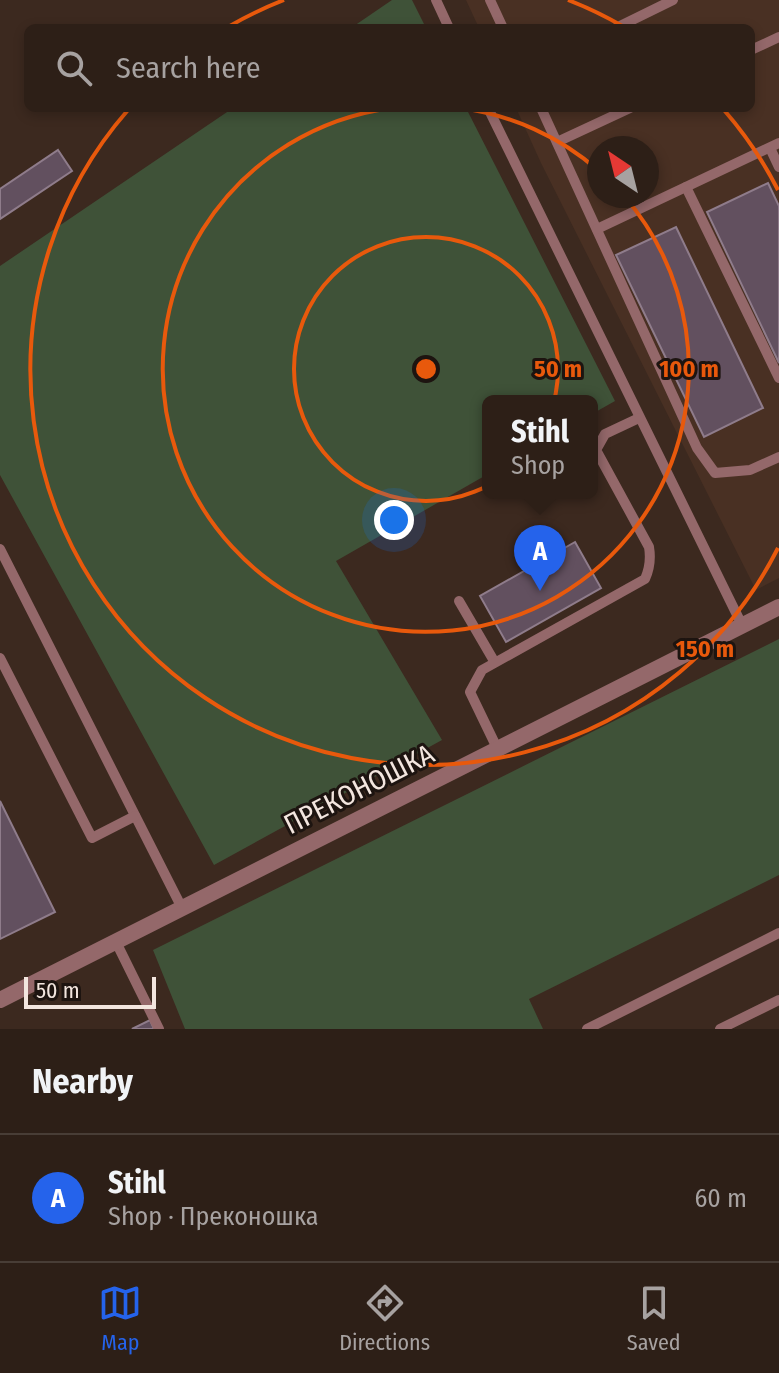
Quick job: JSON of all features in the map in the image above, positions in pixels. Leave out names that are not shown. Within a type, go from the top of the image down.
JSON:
[{"type":"street","name":"ПРЕКОНОШКА","points":[[0,1000],[779,607]]},
{"type":"lane","points":[[436,0],[447,24]]},
{"type":"lane","points":[[490,0],[501,24]]},
{"type":"lane","points":[[624,24],[673,0]]},
{"type":"lane","points":[[755,48],[779,37]]},
{"type":"lane","points":[[490,112],[742,625]]},
{"type":"lane","points":[[543,112],[697,448],[715,473],[750,470],[779,457]]},
{"type":"lane","points":[[557,142],[621,112]]},
{"type":"lane","points":[[597,229],[774,146],[779,167]]},
{"type":"lane","points":[[686,187],[779,378]]},
{"type":"lane","points":[[598,446],[605,434],[639,418]]},
{"type":"lane","points":[[497,748],[470,692],[482,670],[645,579],[651,558],[649,547],[598,454]]},
{"type":"lane","points":[[0,549],[182,908]]},
{"type":"lane","points":[[459,601],[494,661]]},
{"type":"lane","points":[[0,658],[92,838],[135,816]]},
{"type":"lane","points":[[587,1029],[779,933]]},
{"type":"lane","points":[[116,942],[159,1029]]},
{"type":"lane","points":[[720,1029],[779,1000]]},
{"type":"shaded area","points":[[466,0],[779,0],[779,578],[756,590],[518,112],[755,112],[755,24],[477,24]]},
{"type":"green space","points":[[392,0],[412,0],[424,24],[357,24]]},
{"type":"green space","points":[[227,112],[468,112],[615,401],[598,411],[598,395],[482,395],[482,477],[336,561],[442,740],[214,865],[0,475],[0,266]]},
{"type":"green space","points":[[779,639],[779,875],[529,999],[543,1029],[185,1029],[153,950]]},
{"type":"building","points":[[58,150],[72,171],[0,219],[0,189]]},
{"type":"building","points":[[768,183],[779,206],[779,363],[707,212]]},
{"type":"building","points":[[676,227],[763,408],[704,437],[616,255]]},
{"type":"building","points":[[575,542],[601,588],[506,642],[480,596]]},
{"type":"building","points":[[0,801],[55,912],[0,939]]},
{"type":"building","points":[[150,1020],[154,1029],[132,1029]]},
{"type":"place","name":"Stihl","points":[[540,591]]}]
